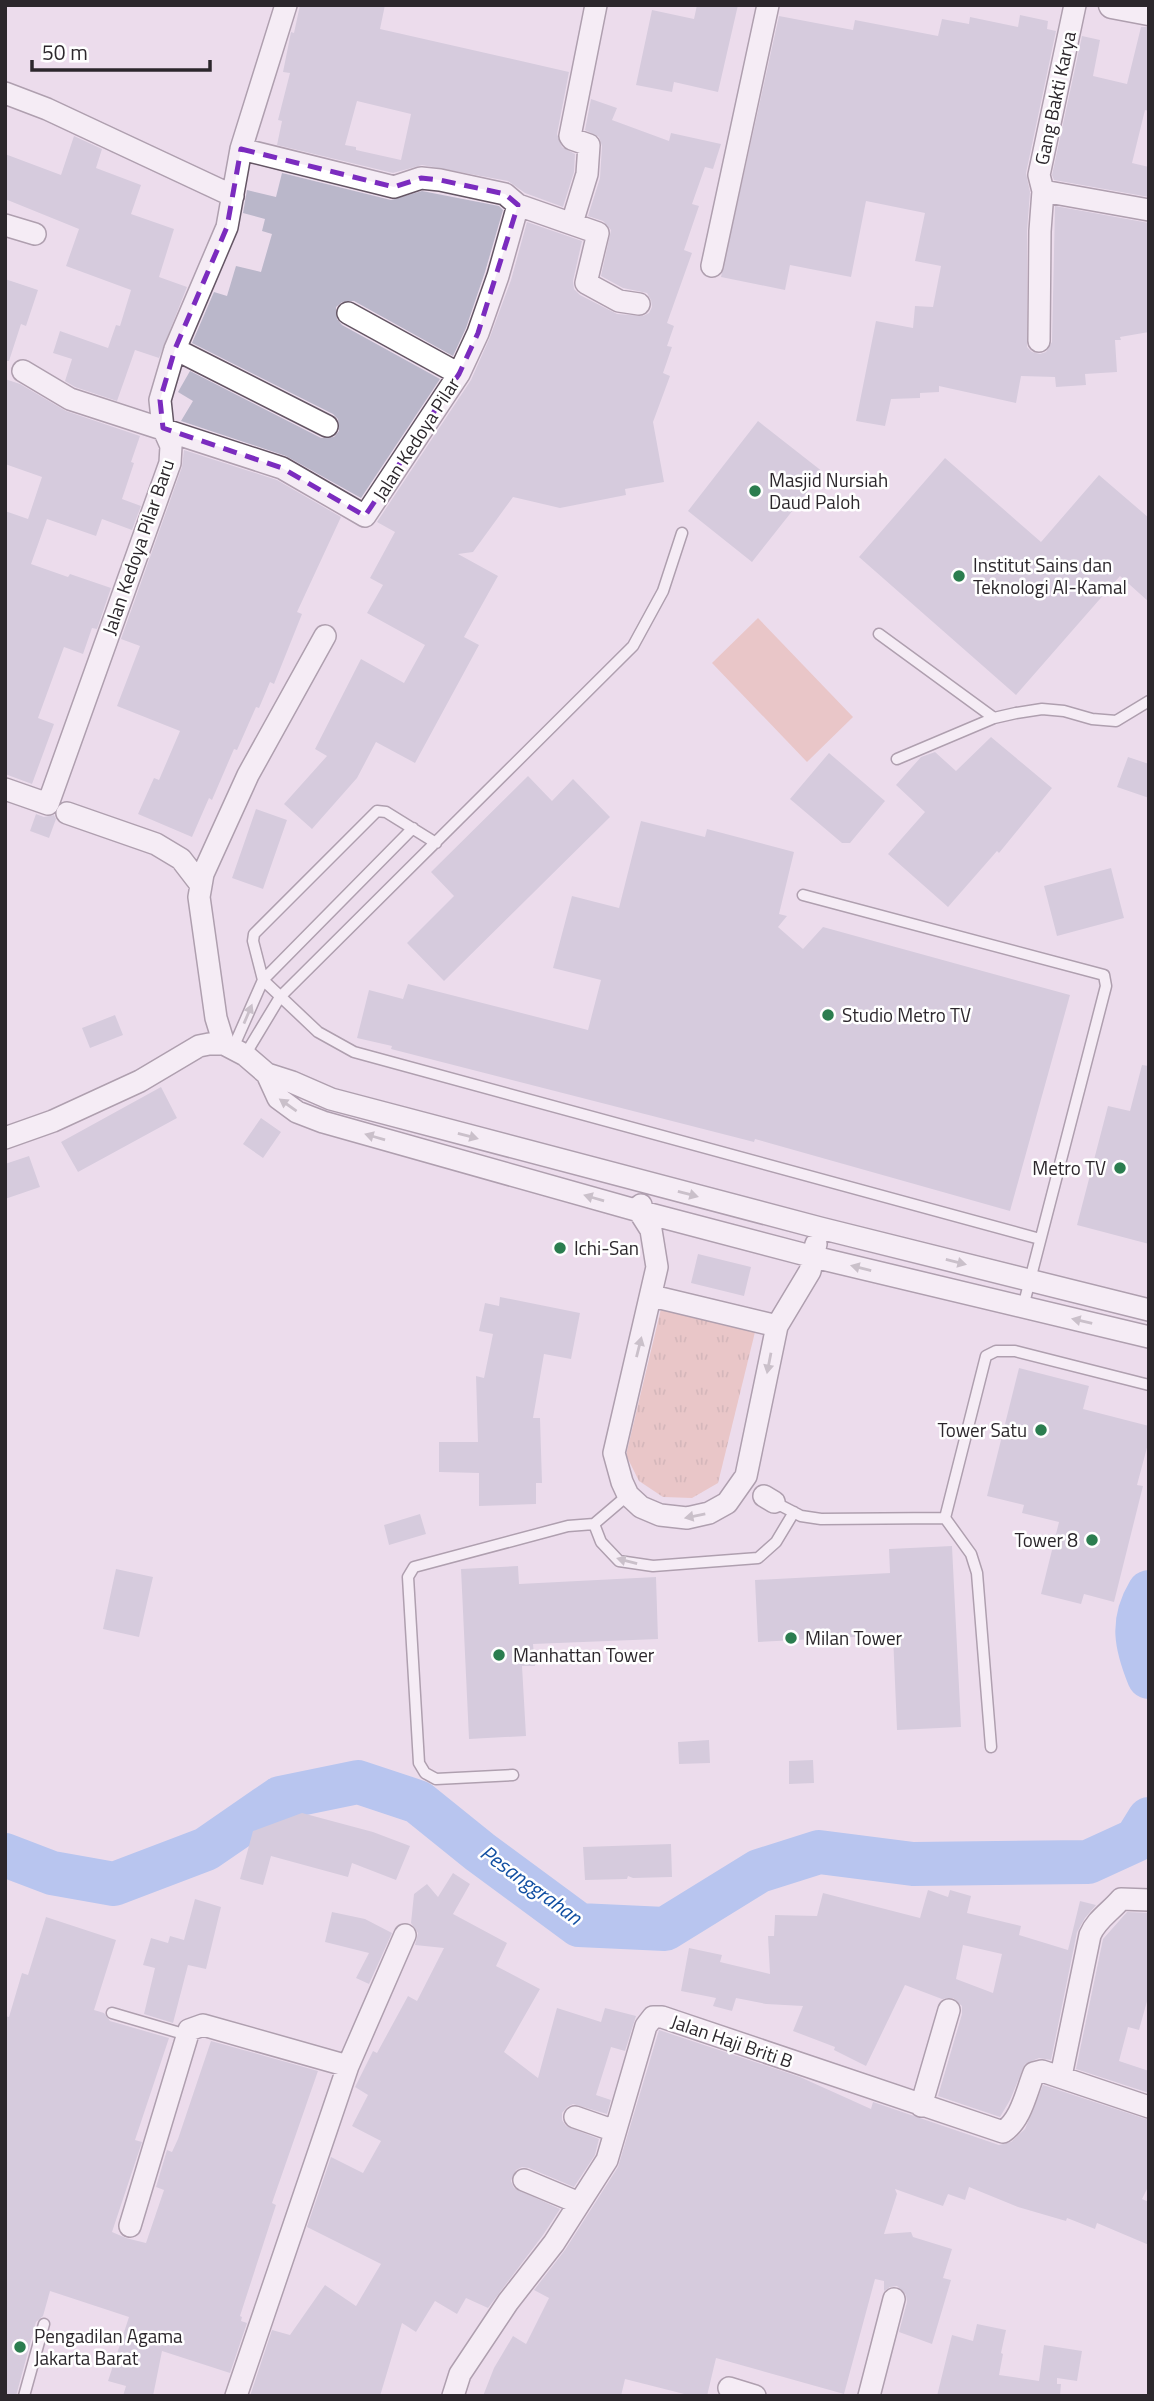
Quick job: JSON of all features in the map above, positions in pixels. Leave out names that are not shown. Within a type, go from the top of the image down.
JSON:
[{"type":"street","name":"Jalan Kedoya Pilar Baru","points":[[58,809],[165,477],[171,446],[163,428],[160,400],[175,349],[227,227],[241,149],[286,5]]},
{"type":"street","points":[[572,223],[587,174],[589,145],[570,136],[596,5]]},
{"type":"street","points":[[712,266],[768,5]]},
{"type":"street","name":"Gang Bakti Karya","points":[[1039,341],[1043,191],[1039,175],[1074,5]]},
{"type":"street","points":[[1112,5],[1149,12]]},
{"type":"street","points":[[5,93],[47,109],[233,196]]},
{"type":"street","points":[[241,149],[394,187],[421,178],[505,194],[519,205],[598,233],[586,283],[619,301],[639,304]]},
{"type":"street","name":"Gang Bakti Karya","points":[[1043,191],[1149,210]]},
{"type":"street","name":"Jalan Kedoya Pilar","points":[[23,371],[70,399],[282,468],[365,516],[458,373],[478,333],[519,205]]},
{"type":"street","points":[[5,225],[35,234]]},
{"type":"street","points":[[348,313],[458,373]]},
{"type":"street","points":[[175,349],[327,426]]},
{"type":"street","points":[[325,636],[248,775],[208,862],[201,885],[199,897],[216,1018],[234,1049],[267,1074],[331,1099],[820,1228],[1149,1310]]},
{"type":"street","points":[[5,789],[156,844],[181,859],[201,885]]},
{"type":"street","points":[[5,1138],[53,1121],[140,1081],[199,1046],[234,1049]]},
{"type":"street","points":[[267,1074],[278,1098],[296,1112],[323,1122],[814,1257],[1149,1337]]},
{"type":"street","points":[[646,1183],[639,1211],[651,1230],[657,1267],[614,1453],[628,1495],[641,1507],[660,1515],[687,1518],[709,1513],[727,1503],[746,1476],[776,1326],[810,1271],[820,1228]]},
{"type":"street","points":[[652,1296],[776,1326]]},
{"type":"street","points":[[1061,2076],[1094,1925],[1108,1916],[1121,1899],[1149,1900]]},
{"type":"street","points":[[236,2396],[348,2066],[405,1935]]},
{"type":"street","points":[[921,2106],[949,2010]]},
{"type":"street","name":"Jalan Haji Briti B","points":[[453,2396],[460,2374],[508,2302],[554,2243],[607,2160],[646,2026],[653,2017],[662,2017],[1003,2132],[1011,2127],[1017,2117],[1034,2073],[1042,2071],[1149,2107]]},
{"type":"street","points":[[130,2226],[190,2030],[202,2025],[348,2066]]},
{"type":"street","points":[[575,2117],[615,2131]]},
{"type":"street","points":[[524,2180],[579,2203]]},
{"type":"street","points":[[869,2396],[894,2298]]},
{"type":"street","points":[[729,2388],[755,2396]]},
{"type":"lane","points":[[234,1049],[280,997],[634,646],[663,591],[682,533]]},
{"type":"lane","points":[[879,634],[994,718]]},
{"type":"lane","points":[[897,759],[994,718],[1042,709],[1116,721],[1149,701]]},
{"type":"lane","points":[[436,843],[386,812],[377,811],[254,934],[253,940],[263,980],[318,1032],[354,1052],[1040,1239]]},
{"type":"lane","points":[[234,1049],[263,980],[413,828]]},
{"type":"lane","points":[[803,895],[1104,975],[1106,986],[1023,1307]]},
{"type":"lane","points":[[945,1518],[986,1356],[996,1351],[1015,1351],[1149,1385]]},
{"type":"lane","points":[[746,1476],[769,1499],[801,1516],[821,1519],[945,1518]]},
{"type":"lane","points":[[513,1775],[436,1779],[425,1773],[419,1763],[408,1577],[414,1567],[568,1526],[594,1524],[628,1495]]},
{"type":"lane","points":[[594,1524],[601,1542],[619,1561],[653,1566],[758,1558],[776,1542],[794,1512]]},
{"type":"lane","points":[[945,1518],[971,1554],[977,1573],[991,1747]]},
{"type":"lane","points":[[112,2013],[187,2035]]},
{"type":"lane","points":[[24,2396],[44,2324]]},
{"type":"highlighted area","points":[[241,149],[394,187],[421,178],[440,180],[505,194],[518,205],[478,333],[459,374],[365,516],[282,468],[163,428],[160,400],[175,349],[227,227]]},
{"type":"green space","points":[[758,618],[853,717],[807,762],[712,663]]},
{"type":"green space","points":[[661,1309],[755,1332],[718,1483],[692,1498],[663,1497],[639,1481],[626,1455]]},
{"type":"building","points":[[300,5],[385,5],[380,29],[569,72],[557,134],[562,147],[575,154],[574,172],[563,207],[525,193],[508,181],[422,165],[393,173],[277,145],[282,121],[278,120],[290,73],[283,72],[291,32],[294,33]],"holes":[[[357,101],[411,114],[401,160],[345,145]]]},
{"type":"building","points":[[697,5],[738,5],[718,92],[674,82],[672,92],[636,85],[652,10],[694,19]]},
{"type":"building","points":[[1020,15],[1048,21],[1047,29],[1056,31],[1026,173],[1030,192],[1027,231],[1027,347],[1040,354],[1046,352],[1052,342],[1055,206],[1149,223],[1149,332],[1115,340],[1117,372],[1085,374],[1086,385],[1056,387],[1055,377],[1021,376],[1016,403],[939,386],[939,392],[920,393],[920,398],[891,399],[885,426],[856,421],[876,321],[913,328],[915,306],[933,307],[941,266],[915,261],[925,213],[866,201],[851,277],[790,265],[785,290],[721,277],[779,16],[853,30],[855,20],[938,36],[942,19],[969,24],[970,17],[1018,27]]},
{"type":"building","points":[[1141,27],[1149,27],[1149,111],[1145,110],[1132,163],[1149,167],[1149,197],[1054,180],[1052,175],[1082,36],[1100,40],[1093,76],[1127,84]]},
{"type":"building","points":[[591,99],[617,108],[612,120],[669,141],[671,133],[721,144],[713,169],[705,167],[692,204],[699,206],[684,250],[692,253],[667,323],[674,326],[667,346],[672,347],[663,373],[670,376],[653,422],[664,482],[625,489],[626,495],[560,508],[513,497],[473,552],[458,554],[498,576],[464,637],[479,645],[415,763],[376,742],[357,778],[312,829],[284,804],[327,756],[315,749],[361,659],[404,683],[425,645],[367,613],[383,585],[370,578],[395,532],[377,522],[471,380],[511,280],[527,222],[582,241],[573,281],[574,289],[580,295],[617,314],[643,316],[649,313],[652,307],[647,293],[623,288],[601,276],[611,230],[603,221],[588,216],[600,178],[602,146],[599,137],[585,130]]},
{"type":"building","points":[[74,136],[102,149],[96,168],[141,185],[131,214],[174,229],[159,277],[187,287],[159,358],[135,350],[117,401],[65,381],[72,359],[53,353],[60,331],[108,348],[116,325],[120,326],[131,290],[66,266],[79,229],[5,199],[5,154],[61,175]]},
{"type":"building","points":[[282,173],[391,200],[422,191],[499,206],[503,210],[466,328],[453,356],[354,301],[342,302],[336,307],[337,319],[342,325],[440,379],[361,498],[286,456],[181,421],[193,401],[178,392],[190,371],[321,438],[334,437],[339,431],[338,419],[333,414],[192,343],[214,292],[227,296],[236,266],[261,272],[272,234],[262,231],[265,219],[243,213],[247,190],[276,197]]},
{"type":"building","points":[[5,279],[38,290],[26,326],[21,324],[9,361],[5,361]]},
{"type":"building","points":[[5,379],[20,384],[66,411],[140,436],[122,499],[141,506],[132,530],[102,519],[96,536],[47,519],[31,564],[111,588],[97,629],[92,628],[83,654],[64,647],[38,718],[54,724],[32,784],[5,774],[5,511],[28,519],[42,477],[5,464]]},
{"type":"building","name":"Masjid Nursiah Daud Paloh","points":[[758,421],[823,472],[752,562],[688,511]]},
{"type":"building","points":[[184,450],[277,480],[341,517],[297,612],[302,614],[274,684],[270,682],[259,708],[256,707],[192,837],[138,814],[154,778],[159,780],[180,731],[117,706],[140,646],[121,639],[182,467]]},
{"type":"building","points":[[945,458],[1041,542],[1099,475],[1149,518],[1149,602],[1120,576],[1016,695],[859,557]]},
{"type":"building","points":[[991,737],[1052,788],[999,853],[997,851],[948,907],[888,854],[925,812],[896,785],[921,757],[935,752],[956,771]]},
{"type":"building","points":[[829,753],[885,801],[850,843],[842,843],[790,799]]},
{"type":"building","points":[[1128,757],[1149,764],[1149,798],[1117,787]]},
{"type":"building","points":[[528,776],[552,801],[573,779],[610,817],[444,981],[407,943],[454,896],[431,872]]},
{"type":"building","points":[[256,809],[287,820],[263,889],[232,878]]},
{"type":"building","points":[[36,814],[44,817],[54,815],[56,819],[49,838],[30,831]]},
{"type":"building","name":"Studio Metro TV","points":[[641,821],[705,837],[707,829],[794,852],[779,914],[787,916],[778,927],[803,949],[823,927],[1070,995],[1010,1211],[755,1139],[754,1142],[357,1038],[369,990],[403,999],[408,984],[588,1030],[601,980],[553,968],[572,896],[619,908]]},
{"type":"building","points":[[1111,868],[1124,918],[1057,936],[1044,886]]},
{"type":"building","points":[[115,1015],[123,1035],[90,1048],[82,1028]]},
{"type":"building","name":"Metro TV","points":[[1142,1065],[1149,1066],[1149,1244],[1077,1225],[1108,1106],[1130,1111]]},
{"type":"building","points":[[161,1087],[177,1118],[78,1172],[61,1142]]},
{"type":"building","points":[[261,1118],[281,1132],[263,1158],[243,1144]]},
{"type":"building","points":[[29,1156],[40,1187],[5,1199],[5,1164]]},
{"type":"building","points":[[698,1254],[751,1267],[744,1296],[691,1283]]},
{"type":"building","points":[[500,1297],[580,1313],[571,1359],[544,1354],[533,1418],[540,1418],[542,1483],[536,1483],[536,1504],[479,1506],[479,1473],[439,1472],[439,1442],[478,1442],[476,1376],[484,1378],[493,1334],[479,1331],[485,1303],[499,1306]]},
{"type":"building","points":[[1019,1368],[1089,1386],[1083,1409],[1149,1426],[1149,1440],[1137,1485],[1143,1486],[1114,1602],[1084,1594],[1081,1604],[1041,1594],[1059,1522],[1022,1513],[1024,1505],[987,1496]]},
{"type":"building","points":[[420,1514],[426,1534],[389,1545],[384,1525]]},
{"type":"building","name":"Milan Tower","points":[[952,1546],[961,1727],[897,1730],[893,1635],[758,1642],[755,1580],[890,1573],[889,1549]]},
{"type":"building","name":"Manhattan Tower","points":[[518,1566],[519,1584],[656,1577],[658,1639],[533,1644],[535,1666],[522,1666],[526,1736],[469,1739],[461,1569]]},
{"type":"building","points":[[116,1569],[153,1577],[139,1637],[103,1629]]},
{"type":"building","points":[[709,1740],[710,1763],[679,1764],[678,1742]]},
{"type":"building","points":[[813,1760],[814,1783],[789,1784],[789,1761]]},
{"type":"building","points":[[302,1813],[373,1832],[410,1846],[396,1880],[352,1863],[348,1877],[271,1856],[263,1885],[240,1879],[253,1831]]},
{"type":"building","points":[[671,1844],[672,1877],[628,1876],[627,1879],[585,1880],[583,1847]]},
{"type":"building","points":[[453,1873],[470,1884],[453,1914],[507,1943],[496,1966],[540,1989],[504,2052],[538,2078],[557,2008],[601,2022],[605,2008],[636,2016],[625,2051],[611,2047],[596,2095],[611,2100],[607,2114],[573,2104],[562,2113],[566,2126],[599,2139],[595,2155],[574,2187],[529,2168],[516,2170],[511,2181],[514,2188],[560,2209],[488,2308],[466,2298],[457,2314],[435,2301],[416,2332],[402,2323],[380,2396],[250,2396],[272,2330],[290,2335],[325,2285],[356,2306],[381,2264],[307,2227],[331,2157],[363,2173],[381,2141],[352,2126],[368,2095],[355,2087],[373,2051],[377,2053],[408,1996],[417,2001],[444,1948],[415,1945],[418,1933],[411,1923],[414,1894],[427,1884],[438,1897]]},
{"type":"building","points":[[928,1890],[948,1897],[950,1890],[971,1896],[967,1913],[1021,1926],[1019,1935],[1068,1950],[1080,1901],[1096,1905],[1077,1932],[1051,2060],[1039,2058],[1025,2064],[1000,2117],[938,2096],[962,2014],[962,2006],[953,1998],[942,1999],[905,1985],[866,2066],[834,2050],[835,2047],[793,2031],[803,2006],[766,2004],[736,1998],[732,2011],[713,2006],[716,1998],[681,1991],[689,1948],[722,1955],[720,1962],[770,1974],[768,1936],[774,1936],[775,1915],[817,1916],[823,1893],[920,1918]],"holes":[[[963,1945],[1002,1954],[993,1993],[956,1979]]]},
{"type":"building","points":[[195,1899],[221,1907],[206,1969],[188,1965],[173,2023],[144,2014],[155,1968],[143,1965],[151,1938],[168,1943],[170,1936],[184,1940]]},
{"type":"building","points":[[332,1912],[365,1919],[392,1933],[369,1984],[356,1978],[369,1953],[325,1942]]},
{"type":"building","points":[[1127,1912],[1149,1913],[1149,1994],[1139,2030],[1128,2027],[1119,2061],[1149,2071],[1149,2093],[1076,2069],[1103,1939]]},
{"type":"building","points":[[46,1917],[116,1940],[94,2010],[104,2013],[110,2021],[169,2038],[135,2140],[142,2142],[112,2232],[146,2243],[164,2190],[156,2187],[167,2150],[172,2152],[178,2139],[211,2041],[318,2071],[272,2203],[276,2205],[240,2316],[241,2321],[247,2323],[230,2373],[162,2351],[153,2396],[123,2396],[126,2386],[108,2381],[129,2317],[50,2291],[43,2316],[36,2322],[16,2396],[5,2396],[5,2016],[9,2017],[22,1973],[28,1975]]},
{"type":"building","points":[[659,2030],[800,2077],[871,2109],[873,2102],[999,2145],[1011,2142],[1025,2129],[1043,2085],[1149,2120],[1149,2185],[1142,2199],[1149,2202],[1149,2245],[1097,2223],[1095,2229],[1067,2218],[1066,2221],[1018,2207],[969,2187],[965,2200],[948,2194],[943,2206],[895,2189],[897,2194],[884,2234],[911,2232],[913,2237],[952,2249],[943,2278],[951,2280],[932,2344],[899,2332],[907,2302],[906,2295],[897,2286],[884,2291],[884,2281],[875,2279],[844,2394],[716,2358],[707,2396],[692,2396],[625,2379],[621,2396],[483,2396],[494,2368],[513,2336],[526,2344],[549,2298],[534,2290],[565,2250],[618,2167]]},
{"type":"building","points":[[977,2324],[1006,2330],[999,2375],[1039,2381],[1044,2345],[1082,2351],[1077,2381],[1057,2378],[1057,2384],[1061,2384],[1060,2396],[937,2396],[952,2335],[973,2341]]},
{"type":"waterway","name":"Pesanggrahan","points":[[1149,1592],[1140,1613],[1137,1634],[1149,1677]]},
{"type":"waterway","name":"Pesanggrahan","points":[[5,1855],[52,1873],[114,1884],[206,1849],[280,1798],[358,1782],[418,1802],[579,1925],[665,1929],[759,1871],[819,1852],[913,1864],[1088,1862],[1136,1840],[1149,1819]]},
{"type":"place","name":"Masjid Nursiah Daud Paloh","points":[[755,491]]},
{"type":"place","name":"Institut Sains dan Teknologi Al-Kamal","points":[[959,576]]},
{"type":"place","name":"Studio Metro TV","points":[[828,1015]]},
{"type":"place","name":"Metro TV","points":[[1120,1168]]},
{"type":"place","name":"Ichi-San","points":[[560,1248]]},
{"type":"place","name":"Tower Satu","points":[[1041,1430]]},
{"type":"place","name":"Tower 8","points":[[1092,1540]]},
{"type":"place","name":"Milan Tower","points":[[791,1638]]},
{"type":"place","name":"Manhattan Tower","points":[[499,1655]]},
{"type":"place","name":"Pengadilan Agama Jakarta Barat","points":[[20,2347]]}]
